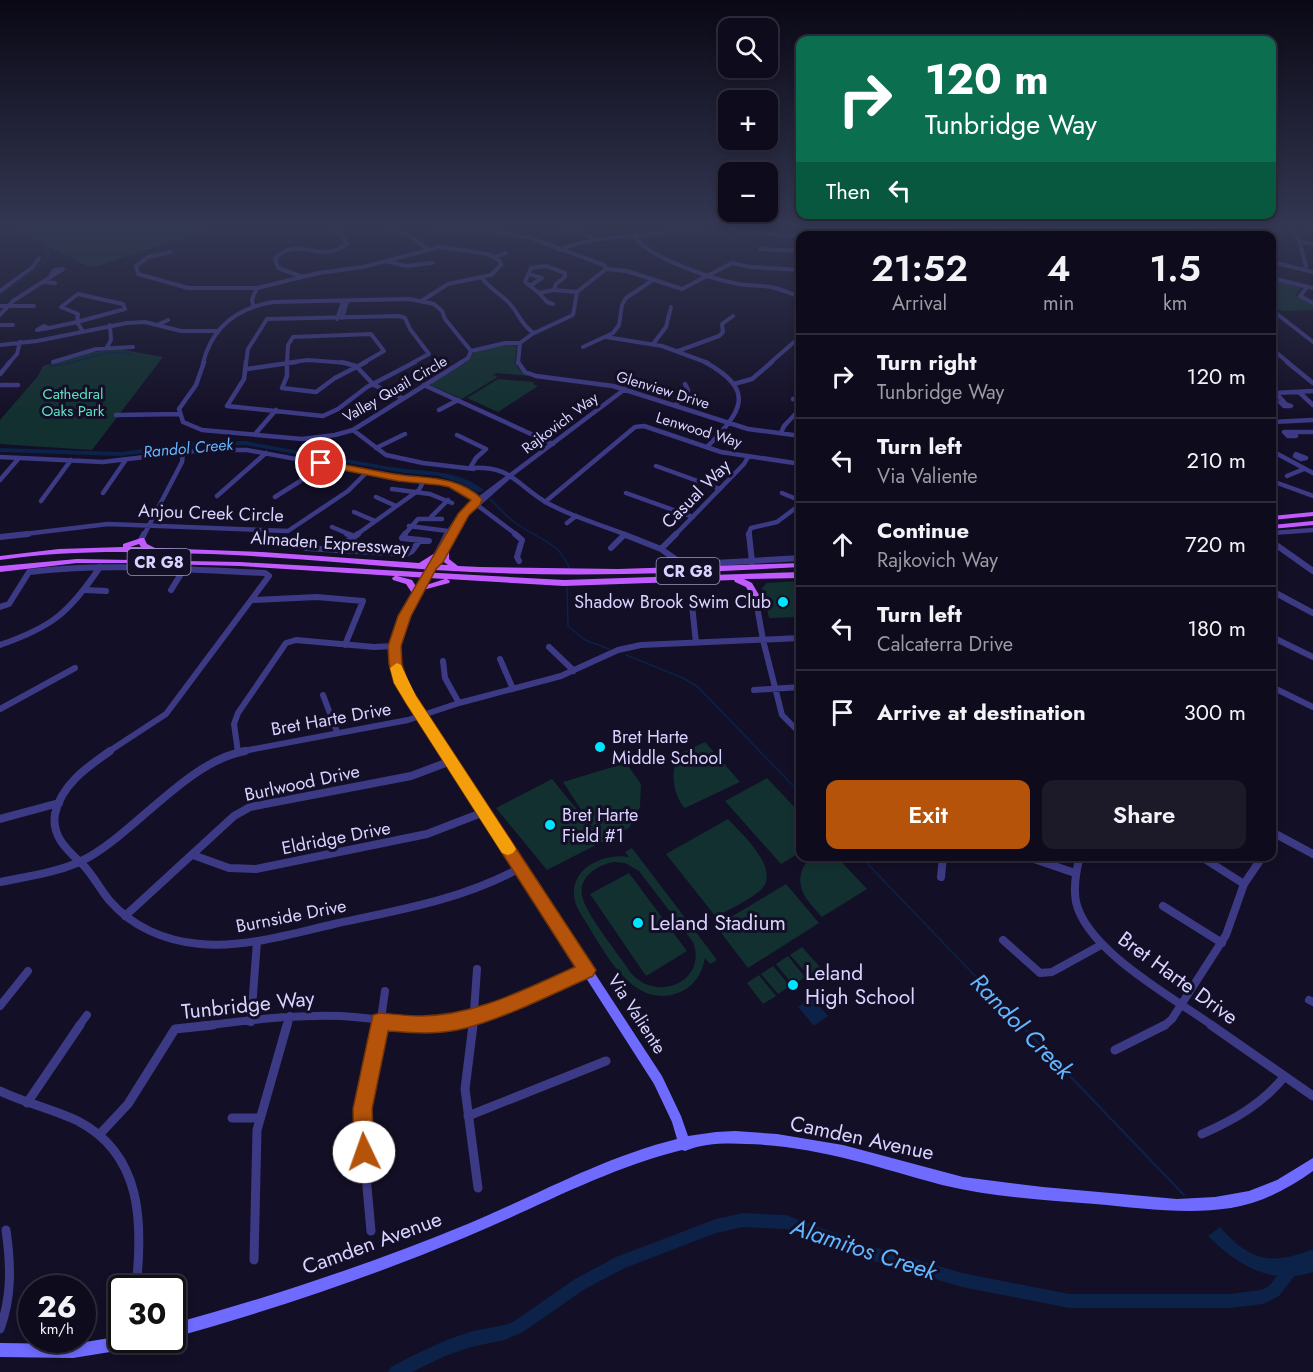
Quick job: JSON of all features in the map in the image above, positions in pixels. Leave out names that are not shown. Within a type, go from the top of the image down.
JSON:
[{"type":"main road","points":[[1276,518],[1313,514]]},
{"type":"main road","points":[[1276,527],[1313,523]]},
{"type":"main road","points":[[113,550],[141,540],[144,546],[156,550]]},
{"type":"main road","points":[[445,550],[445,560],[456,568]]},
{"type":"main road","name":"Almaden Expressway","points":[[0,558],[55,551],[244,552],[456,568],[570,573],[660,572],[796,565]]},
{"type":"main road","points":[[422,565],[435,555]]},
{"type":"main road","name":"Almaden Expressway","points":[[0,569],[77,561],[124,561],[240,564],[467,579],[569,583],[796,575]]},
{"type":"main road","points":[[389,573],[409,582],[418,591],[438,582],[467,579]]},
{"type":"main road","points":[[755,595],[760,584],[776,576]]},
{"type":"main road","points":[[732,579],[748,584],[755,595]]},
{"type":"street","points":[[0,315],[7,306],[30,290]]},
{"type":"street","points":[[254,306],[252,299],[256,290]]},
{"type":"street","points":[[116,415],[179,414],[179,409],[199,381],[207,349],[219,331],[236,313],[254,306],[282,302],[423,300],[439,290]]},
{"type":"street","points":[[491,290],[509,303],[526,328],[534,333]]},
{"type":"street","points":[[536,290],[547,302],[553,304]]},
{"type":"street","points":[[554,290],[577,292],[580,290]]},
{"type":"street","points":[[539,293],[554,290]]},
{"type":"street","points":[[583,347],[606,337],[619,325],[620,310],[624,300],[637,290]]},
{"type":"street","points":[[781,290],[796,295]]},
{"type":"street","points":[[1305,290],[1300,296],[1313,303]]},
{"type":"street","points":[[471,351],[504,343],[520,344],[534,333],[562,323],[573,315],[577,292]]},
{"type":"street","points":[[49,328],[78,321],[124,309],[123,304],[78,294],[61,307],[78,314],[78,321],[82,330]]},
{"type":"street","name":"Valley Quail Circle","points":[[179,414],[183,422],[197,429],[302,439],[326,437],[353,430],[403,397],[460,365],[468,357],[471,351],[445,319],[442,310],[423,300]]},
{"type":"street","points":[[340,319],[345,302]]},
{"type":"street","points":[[0,306],[34,306]]},
{"type":"street","points":[[653,344],[666,327],[671,307]]},
{"type":"street","points":[[1276,313],[1313,342]]},
{"type":"street","points":[[403,316],[429,352],[374,383],[338,409],[323,416],[228,408],[244,380],[247,369],[248,349],[267,319],[403,316]]},
{"type":"street","points":[[678,351],[686,345],[720,336],[723,332],[722,324],[733,316]]},
{"type":"street","points":[[157,325],[168,320]]},
{"type":"street","points":[[0,345],[127,322],[157,325],[181,331],[219,331]]},
{"type":"street","points":[[0,325],[14,325]]},
{"type":"street","points":[[107,347],[111,340],[110,325]]},
{"type":"street","points":[[371,334],[384,352],[356,366],[312,392],[282,388],[287,376],[288,345],[295,336],[371,334]]},
{"type":"street","points":[[606,337],[653,344],[678,351],[715,367],[734,384],[740,396],[738,410],[707,447]]},
{"type":"street","points":[[734,384],[752,379],[796,340]]},
{"type":"street","points":[[0,374],[17,354],[20,342]]},
{"type":"street","name":"Glenview Drive","points":[[520,344],[518,363],[525,372],[544,378],[625,389],[761,431],[796,435]]},
{"type":"street","points":[[52,362],[84,351],[107,347],[133,347]]},
{"type":"street","points":[[1276,353],[1313,383]]},
{"type":"street","points":[[247,369],[328,356],[356,366],[374,385],[403,397]]},
{"type":"street","points":[[0,385],[18,384]]},
{"type":"street","points":[[675,405],[686,396],[688,390],[685,384]]},
{"type":"street","points":[[424,385],[553,444]]},
{"type":"street","name":"Rajkovich Way","points":[[431,566],[431,562],[456,517],[625,389]]},
{"type":"street","points":[[1276,392],[1313,391]]},
{"type":"street","points":[[1299,392],[1313,405]]},
{"type":"street","points":[[1276,394],[1284,402]]},
{"type":"street","points":[[439,410],[458,399]]},
{"type":"street","points":[[259,434],[279,411]]},
{"type":"street","points":[[781,433],[784,426],[796,413]]},
{"type":"street","points":[[1276,422],[1313,420]]},
{"type":"street","points":[[1291,421],[1303,433]]},
{"type":"street","name":"Lenwood Way","points":[[545,502],[636,427],[644,426],[707,447],[748,457],[796,463]]},
{"type":"street","points":[[353,430],[386,455],[406,461],[470,468],[510,476],[545,502],[661,549],[671,558],[689,563],[796,558]]},
{"type":"street","points":[[1294,434],[1313,432]]},
{"type":"street","points":[[376,448],[405,434]]},
{"type":"street","points":[[457,435],[486,449],[476,458],[470,468]]},
{"type":"street","points":[[0,457],[125,461],[227,449],[266,453],[453,485],[486,509],[500,525],[516,533],[522,540],[517,557],[519,561]]},
{"type":"street","points":[[141,540],[182,462],[183,453]]},
{"type":"street","points":[[217,496],[266,453]]},
{"type":"street","points":[[1276,453],[1313,473]]},
{"type":"street","points":[[1289,461],[1297,458],[1296,454],[1311,453]]},
{"type":"street","name":"Casual Way","points":[[661,549],[748,457]]},
{"type":"street","points":[[0,480],[19,458]]},
{"type":"street","points":[[40,501],[71,460]]},
{"type":"street","points":[[103,493],[125,461]]},
{"type":"street","points":[[275,497],[306,478],[321,463]]},
{"type":"street","points":[[656,466],[720,489]]},
{"type":"street","points":[[1287,476],[1304,469]]},
{"type":"street","name":"Anjou Creek Circle","points":[[0,537],[108,524],[288,531],[348,491],[367,472]]},
{"type":"street","name":"Rajkovich Way","points":[[431,566],[445,550],[462,520],[477,502],[487,497],[510,476]]},
{"type":"street","points":[[334,550],[416,492],[424,480]]},
{"type":"street","points":[[1276,483],[1313,496]]},
{"type":"street","points":[[392,489],[439,495],[450,502],[431,517]]},
{"type":"street","points":[[626,493],[693,517]]},
{"type":"street","points":[[782,493],[796,500]]},
{"type":"street","points":[[376,497],[396,506]]},
{"type":"street","points":[[752,562],[748,535],[751,528],[777,522],[796,506]]},
{"type":"street","points":[[354,512],[375,521]]},
{"type":"street","points":[[567,523],[576,516]]},
{"type":"street","points":[[429,541],[402,538],[415,518],[442,519]]},
{"type":"street","points":[[409,526],[448,531]]},
{"type":"street","points":[[332,527],[353,536]]},
{"type":"street","points":[[1276,533],[1313,530]]},
{"type":"street","points":[[611,548],[624,535]]},
{"type":"street","points":[[306,548],[406,554],[412,551],[420,540]]},
{"type":"street","points":[[1276,545],[1313,571]]},
{"type":"street","name":"Via Valiente","points":[[431,566],[398,630],[394,646],[395,664],[401,683],[658,1080],[677,1120],[685,1145]]},
{"type":"street","points":[[0,645],[26,637],[52,624],[68,612],[100,567]]},
{"type":"street","points":[[0,607],[9,604],[29,572],[61,568],[184,569],[268,574],[269,579],[166,714],[151,726],[97,758],[75,779],[59,803],[0,819]]},
{"type":"street","points":[[171,590],[184,569]]},
{"type":"street","points":[[85,590],[106,591]]},
{"type":"street","points":[[1276,593],[1313,613]]},
{"type":"street","points":[[755,595],[763,640],[782,715],[796,729]]},
{"type":"street","points":[[253,600],[317,597],[363,601],[345,645]]},
{"type":"street","points":[[692,605],[696,643]]},
{"type":"street","name":"Bret Harte Drive","points":[[0,882],[80,861],[106,847],[201,769],[238,752],[337,732],[384,726],[574,671],[618,650],[641,645],[796,638]]},
{"type":"street","points":[[1276,639],[1313,657]]},
{"type":"street","points":[[238,752],[234,724],[238,713],[284,645],[296,640],[374,647],[394,646]]},
{"type":"street","points":[[549,647],[574,671]]},
{"type":"street","points":[[500,659],[501,668],[509,676],[513,688]]},
{"type":"street","points":[[443,661],[442,673],[459,703]]},
{"type":"street","points":[[0,709],[75,668]]},
{"type":"street","points":[[754,690],[796,687]]},
{"type":"street","points":[[1276,689],[1313,707]]},
{"type":"street","points":[[323,695],[337,732]]},
{"type":"street","name":"Burlwood Drive","points":[[125,916],[234,816],[249,807],[411,776],[451,761]]},
{"type":"street","name":"Burnside Drive","points":[[59,803],[56,814],[60,843],[80,861],[115,908],[157,934],[192,943],[257,941],[443,900],[481,888],[520,868]]},
{"type":"street","name":"Eldridge Drive","points":[[192,855],[229,868],[256,869],[427,834],[484,812]]},
{"type":"street","points":[[1276,835],[1313,854]]},
{"type":"street","points":[[941,877],[943,861]]},
{"type":"street","points":[[1040,861],[1075,873]]},
{"type":"street","name":"Bret Harte Drive","points":[[1079,861],[1073,890],[1076,906],[1086,926],[1101,945],[1313,1096]]},
{"type":"street","points":[[1208,861],[1244,884]]},
{"type":"street","points":[[1115,1050],[1162,1028],[1172,1020],[1222,943],[1244,884],[1260,861]]},
{"type":"street","points":[[1164,906],[1222,943]]},
{"type":"street","points":[[1003,940],[1040,973],[1052,972],[1101,945]]},
{"type":"street","points":[[251,1022],[257,941]]},
{"type":"street","points":[[477,969],[465,1089],[477,1188]]},
{"type":"street","name":"Tunbridge Way","points":[[99,1135],[128,1104],[175,1029],[321,1014],[422,1025],[451,1022],[522,999],[587,970]]},
{"type":"street","points":[[0,1006],[28,971]]},
{"type":"street","points":[[371,1231],[362,1132],[363,1109],[386,991]]},
{"type":"street","points":[[27,1104],[87,1015]]},
{"type":"street","points":[[254,1260],[257,1130],[290,1016]]},
{"type":"street","points":[[468,1116],[606,1062]]},
{"type":"street","points":[[1202,1134],[1236,1120],[1272,1094],[1284,1077]]},
{"type":"street","points":[[0,1091],[27,1104],[76,1120],[99,1135],[122,1160],[137,1199],[141,1238],[137,1275]]},
{"type":"street","points":[[232,1118],[260,1118]]},
{"type":"street","name":"Camden Avenue","points":[[186,1327],[255,1308],[375,1267],[485,1224],[625,1162],[685,1145],[728,1138],[779,1141],[838,1151],[962,1182],[1177,1205],[1238,1202],[1276,1187],[1313,1164]]},
{"type":"street","points":[[0,1329],[7,1312],[12,1276],[6,1230]]},
{"type":"street","points":[[0,1350],[73,1351],[108,1345]]},
{"type":"green space","points":[[1276,290],[1299,290],[1295,295],[1313,305],[1313,310],[1282,311],[1276,308]]},
{"type":"green space","points":[[506,344],[517,346],[515,363],[529,376],[496,373],[493,375],[497,376],[496,378],[462,399],[430,385],[431,382],[464,364],[474,352]]},
{"type":"green space","name":"Cathedral Oaks Park","points":[[119,349],[163,357],[92,450],[0,444],[0,420],[38,376],[43,366],[84,353]]},
{"type":"green space","points":[[498,379],[534,382],[533,384],[538,386],[498,412],[467,398]]},
{"type":"green space","name":"Shadow Brook Swim Club","points":[[796,581],[796,617],[769,618],[762,588],[767,583]]},
{"type":"green space","points":[[705,742],[740,782],[685,808],[675,789],[675,765],[682,753]]},
{"type":"green space","points":[[626,763],[641,784],[640,807],[629,828],[547,870],[496,808],[552,779],[597,834],[563,782]]},
{"type":"green space","points":[[767,778],[796,809],[796,855],[781,864],[725,801]]},
{"type":"green space","points":[[728,819],[762,859],[767,878],[764,886],[756,894],[716,917],[666,854]]},
{"type":"green space","points":[[632,848],[717,960],[710,964],[705,958],[696,979],[689,987],[678,993],[661,996],[645,992],[631,983],[607,956],[579,911],[574,898],[574,887],[578,877],[585,869],[605,858],[629,857],[625,852]],"holes":[[[625,863],[639,871],[693,942],[696,956],[693,968],[687,977],[677,984],[666,987],[641,982],[631,973],[586,907],[582,885],[589,874],[607,864]]]},
{"type":"green space","points":[[807,861],[841,861],[867,889],[822,917],[802,889],[800,882]]},
{"type":"green space","name":"Leland Stadium","points":[[629,873],[687,951],[646,976],[590,894]]},
{"type":"green space","points":[[786,884],[819,923],[748,968],[716,926]]},
{"type":"green space","points":[[802,947],[820,967],[808,975],[790,955]]},
{"type":"green space","points":[[788,956],[805,977],[793,985],[776,964]]},
{"type":"green space","points":[[773,966],[790,986],[778,994],[761,974]]},
{"type":"green space","points":[[759,975],[776,996],[763,1004],[747,983]]},
{"type":"water","points":[[812,997],[828,1016],[814,1026],[798,1007]]},
{"type":"water","points":[[1220,1227],[1241,1247],[1262,1257],[1285,1258],[1313,1249],[1313,1272],[1298,1276],[1283,1276],[1269,1274],[1243,1264],[1208,1236]]},
{"type":"waterway","points":[[0,294],[6,290]]},
{"type":"waterway","points":[[50,364],[50,366],[61,365],[111,353],[133,355]]},
{"type":"waterway","name":"Randol Creek","points":[[0,450],[121,454],[196,444],[245,443],[404,471],[440,474],[466,482],[480,490]]},
{"type":"waterway","name":"Randol Creek","points":[[490,499],[514,522],[554,547],[566,561],[570,570]]},
{"type":"waterway","name":"Randol Creek","points":[[567,587],[568,626],[585,640],[609,649]]},
{"type":"waterway","name":"Randol Creek","points":[[626,655],[683,678],[698,687],[796,789]]},
{"type":"waterway","name":"Randol Creek","points":[[865,861],[1023,1026]]},
{"type":"waterway","name":"Randol Creek","points":[[1021,1025],[1184,1195]]},
{"type":"waterway","name":"Alamitos Creek","points":[[396,1372],[442,1349],[471,1339],[504,1333],[518,1327],[580,1284],[621,1262],[716,1226],[743,1220],[786,1222],[867,1252],[962,1280],[1069,1301],[1229,1301],[1263,1297],[1274,1291],[1295,1264],[1313,1257]]},
{"type":"slow traffic","points":[[397,668],[401,683],[411,700],[508,849]]},
{"type":"place","name":"Shadow Brook Swim Club","points":[[783,602]]},
{"type":"place","name":"Bret Harte Middle School","points":[[600,747]]},
{"type":"place","name":"Bret Harte Field #1","points":[[550,825]]},
{"type":"place","name":"Leland Stadium","points":[[638,923]]},
{"type":"place","name":"Leland High School","points":[[793,985]]},
{"type":"route","points":[[321,463],[398,478],[453,485],[476,499],[476,503],[462,517],[437,562],[431,566],[404,616],[394,646],[395,664],[401,683],[411,700],[587,970],[522,999],[465,1020],[422,1025],[380,1022],[363,1109],[364,1152]]}]
